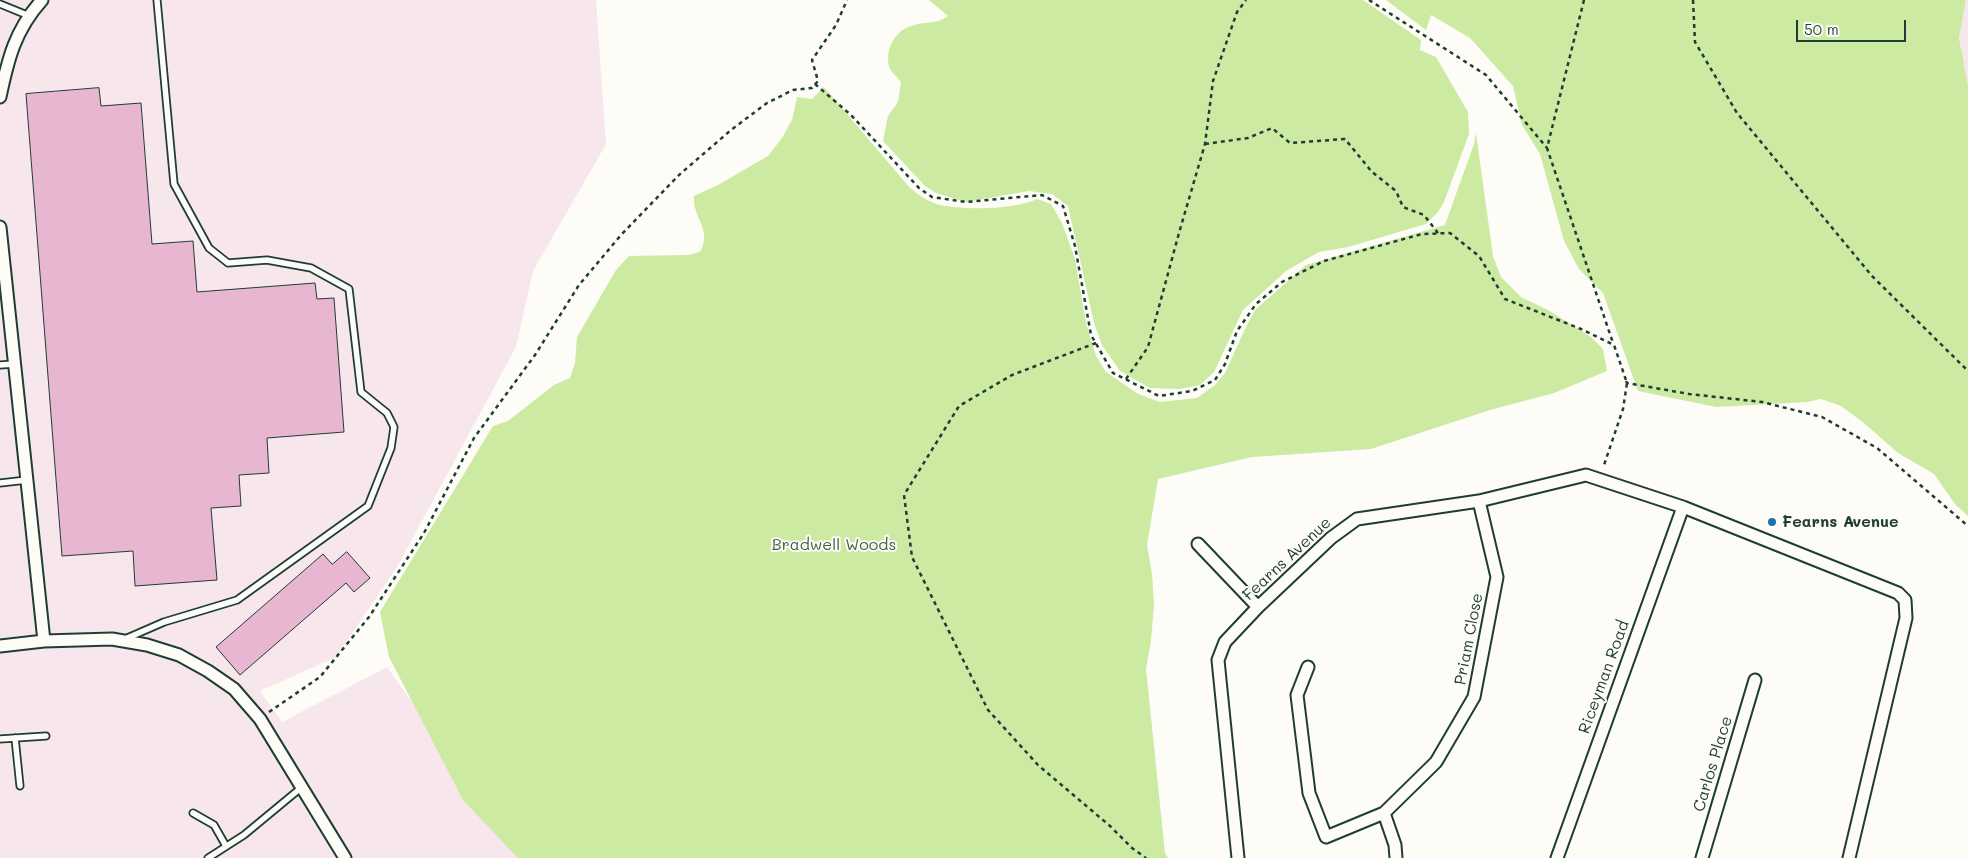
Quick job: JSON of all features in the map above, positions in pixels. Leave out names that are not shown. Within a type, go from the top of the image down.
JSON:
[{"type":"street","points":[[0,98],[6,66],[16,38],[28,16],[42,0]]},
{"type":"street","points":[[0,227],[44,641]]},
{"type":"street","name":"Fearns Avenue","points":[[1238,858],[1218,660],[1225,642],[1258,606],[1331,538],[1357,519],[1479,501],[1586,475],[1683,507],[1898,593],[1905,600],[1906,618],[1849,858]]},
{"type":"street","name":"Priam Close","points":[[1308,667],[1297,695],[1309,793],[1326,837],[1384,813],[1436,762],[1474,697],[1497,577],[1479,501]]},
{"type":"street","name":"Riceyman Road","points":[[1557,858],[1683,507]]},
{"type":"street","points":[[1198,544],[1258,606]]},
{"type":"street","points":[[0,646],[44,641],[120,640],[147,645],[179,655],[208,671],[234,689],[260,718],[345,858]]},
{"type":"street","name":"Carlos Place","points":[[1702,858],[1755,680]]},
{"type":"street","points":[[1384,813],[1396,858]]},
{"type":"lane","points":[[120,640],[164,622],[236,600],[368,506],[391,448],[394,427],[387,413],[361,392],[349,289],[311,268],[266,260],[228,263],[209,248],[174,184],[157,0]]},
{"type":"lane","points":[[0,4],[28,16]]},
{"type":"lane","points":[[0,365],[14,364]]},
{"type":"lane","points":[[0,483],[27,480]]},
{"type":"lane","points":[[0,739],[46,736]]},
{"type":"lane","points":[[15,738],[20,786]]},
{"type":"lane","points":[[208,858],[244,835],[302,787]]},
{"type":"lane","points":[[193,814],[214,825],[226,846]]},
{"type":"path","points":[[260,718],[320,677],[369,618],[424,533],[474,438],[535,355],[579,285],[621,235],[679,175],[731,130],[767,103],[794,90],[812,88],[818,81],[812,60],[836,25],[848,0]]},
{"type":"path","points":[[1126,379],[1148,347],[1205,144],[1213,81],[1237,12],[1246,0]]},
{"type":"path","points":[[1369,0],[1486,75],[1547,148],[1626,383]]},
{"type":"path","points":[[1547,148],[1584,0]]},
{"type":"path","points":[[1692,0],[1695,42],[1737,113],[1872,276],[1968,371]]},
{"type":"path","points":[[815,84],[851,114],[920,188],[932,197],[966,202],[1042,195],[1063,206],[1075,246],[1091,334],[1113,373],[1159,396],[1192,391],[1215,380],[1225,364],[1236,331],[1256,304],[1282,282],[1324,261],[1422,234],[1450,233],[1478,256],[1505,299],[1581,329],[1614,345],[1626,383],[1623,409],[1599,479]]},
{"type":"path","points":[[1205,144],[1248,138],[1272,128],[1290,142],[1345,139],[1372,172],[1396,191],[1403,207],[1424,215],[1438,233]]},
{"type":"path","points":[[1096,343],[1012,375],[959,406],[904,495],[912,557],[988,710],[1038,765],[1110,826],[1132,848],[1146,858]]},
{"type":"path","points":[[1626,383],[1689,394],[1762,402],[1822,417],[1877,448],[1968,526]]},
{"type":"shaded area","points":[[0,0],[596,0],[606,144],[533,271],[516,347],[397,567],[336,657],[260,691],[282,722],[387,667],[524,858],[0,858]]},
{"type":"shaded area","points":[[1966,0],[1968,0],[1968,85],[1959,38]]},
{"type":"green space","points":[[929,0],[1363,0],[1421,40],[1420,50],[1436,57],[1468,112],[1469,134],[1444,202],[1438,212],[1426,224],[1348,247],[1319,252],[1286,271],[1243,310],[1214,372],[1200,385],[1179,389],[1150,388],[1120,371],[1102,345],[1094,323],[1068,206],[1052,194],[1029,191],[966,202],[936,193],[925,186],[883,141],[888,116],[898,102],[901,82],[889,66],[888,60],[892,42],[905,28],[939,21],[948,16]]},
{"type":"green space","points":[[1386,0],[1966,0],[1959,38],[1968,85],[1968,516],[1955,504],[1934,474],[1898,453],[1864,423],[1841,406],[1821,399],[1807,402],[1716,407],[1638,391],[1603,293],[1579,269],[1564,241],[1540,154],[1522,125],[1513,86],[1470,38],[1431,15],[1426,30]]},
{"type":"green space","name":"Bradwell Woods","points":[[824,87],[910,188],[920,196],[936,204],[962,208],[1003,207],[1027,203],[1037,199],[1051,204],[1062,223],[1075,259],[1086,323],[1096,356],[1106,372],[1138,394],[1160,402],[1197,398],[1215,385],[1225,373],[1255,310],[1306,265],[1445,225],[1474,144],[1476,133],[1493,256],[1501,277],[1521,297],[1548,310],[1591,337],[1603,349],[1607,371],[1554,393],[1490,410],[1371,449],[1252,457],[1158,479],[1147,545],[1152,574],[1154,604],[1151,641],[1146,669],[1165,853],[1168,858],[518,858],[463,800],[389,657],[380,612],[493,426],[508,421],[554,385],[570,378],[575,363],[577,337],[616,270],[629,256],[688,255],[700,252],[704,237],[694,204],[694,196],[718,185],[768,156],[782,138],[792,120],[797,97],[812,99]]},
{"type":"building","points":[[99,88],[101,106],[141,103],[152,244],[193,241],[197,292],[315,283],[317,299],[334,298],[344,432],[267,438],[269,473],[239,475],[241,506],[211,508],[217,580],[135,586],[133,551],[62,556],[26,94]]},
{"type":"building","points":[[347,552],[370,578],[354,592],[346,583],[240,675],[216,647],[323,554],[332,564]]},
{"type":"place","name":"Fearns Avenue","points":[[1772,522]]}]
